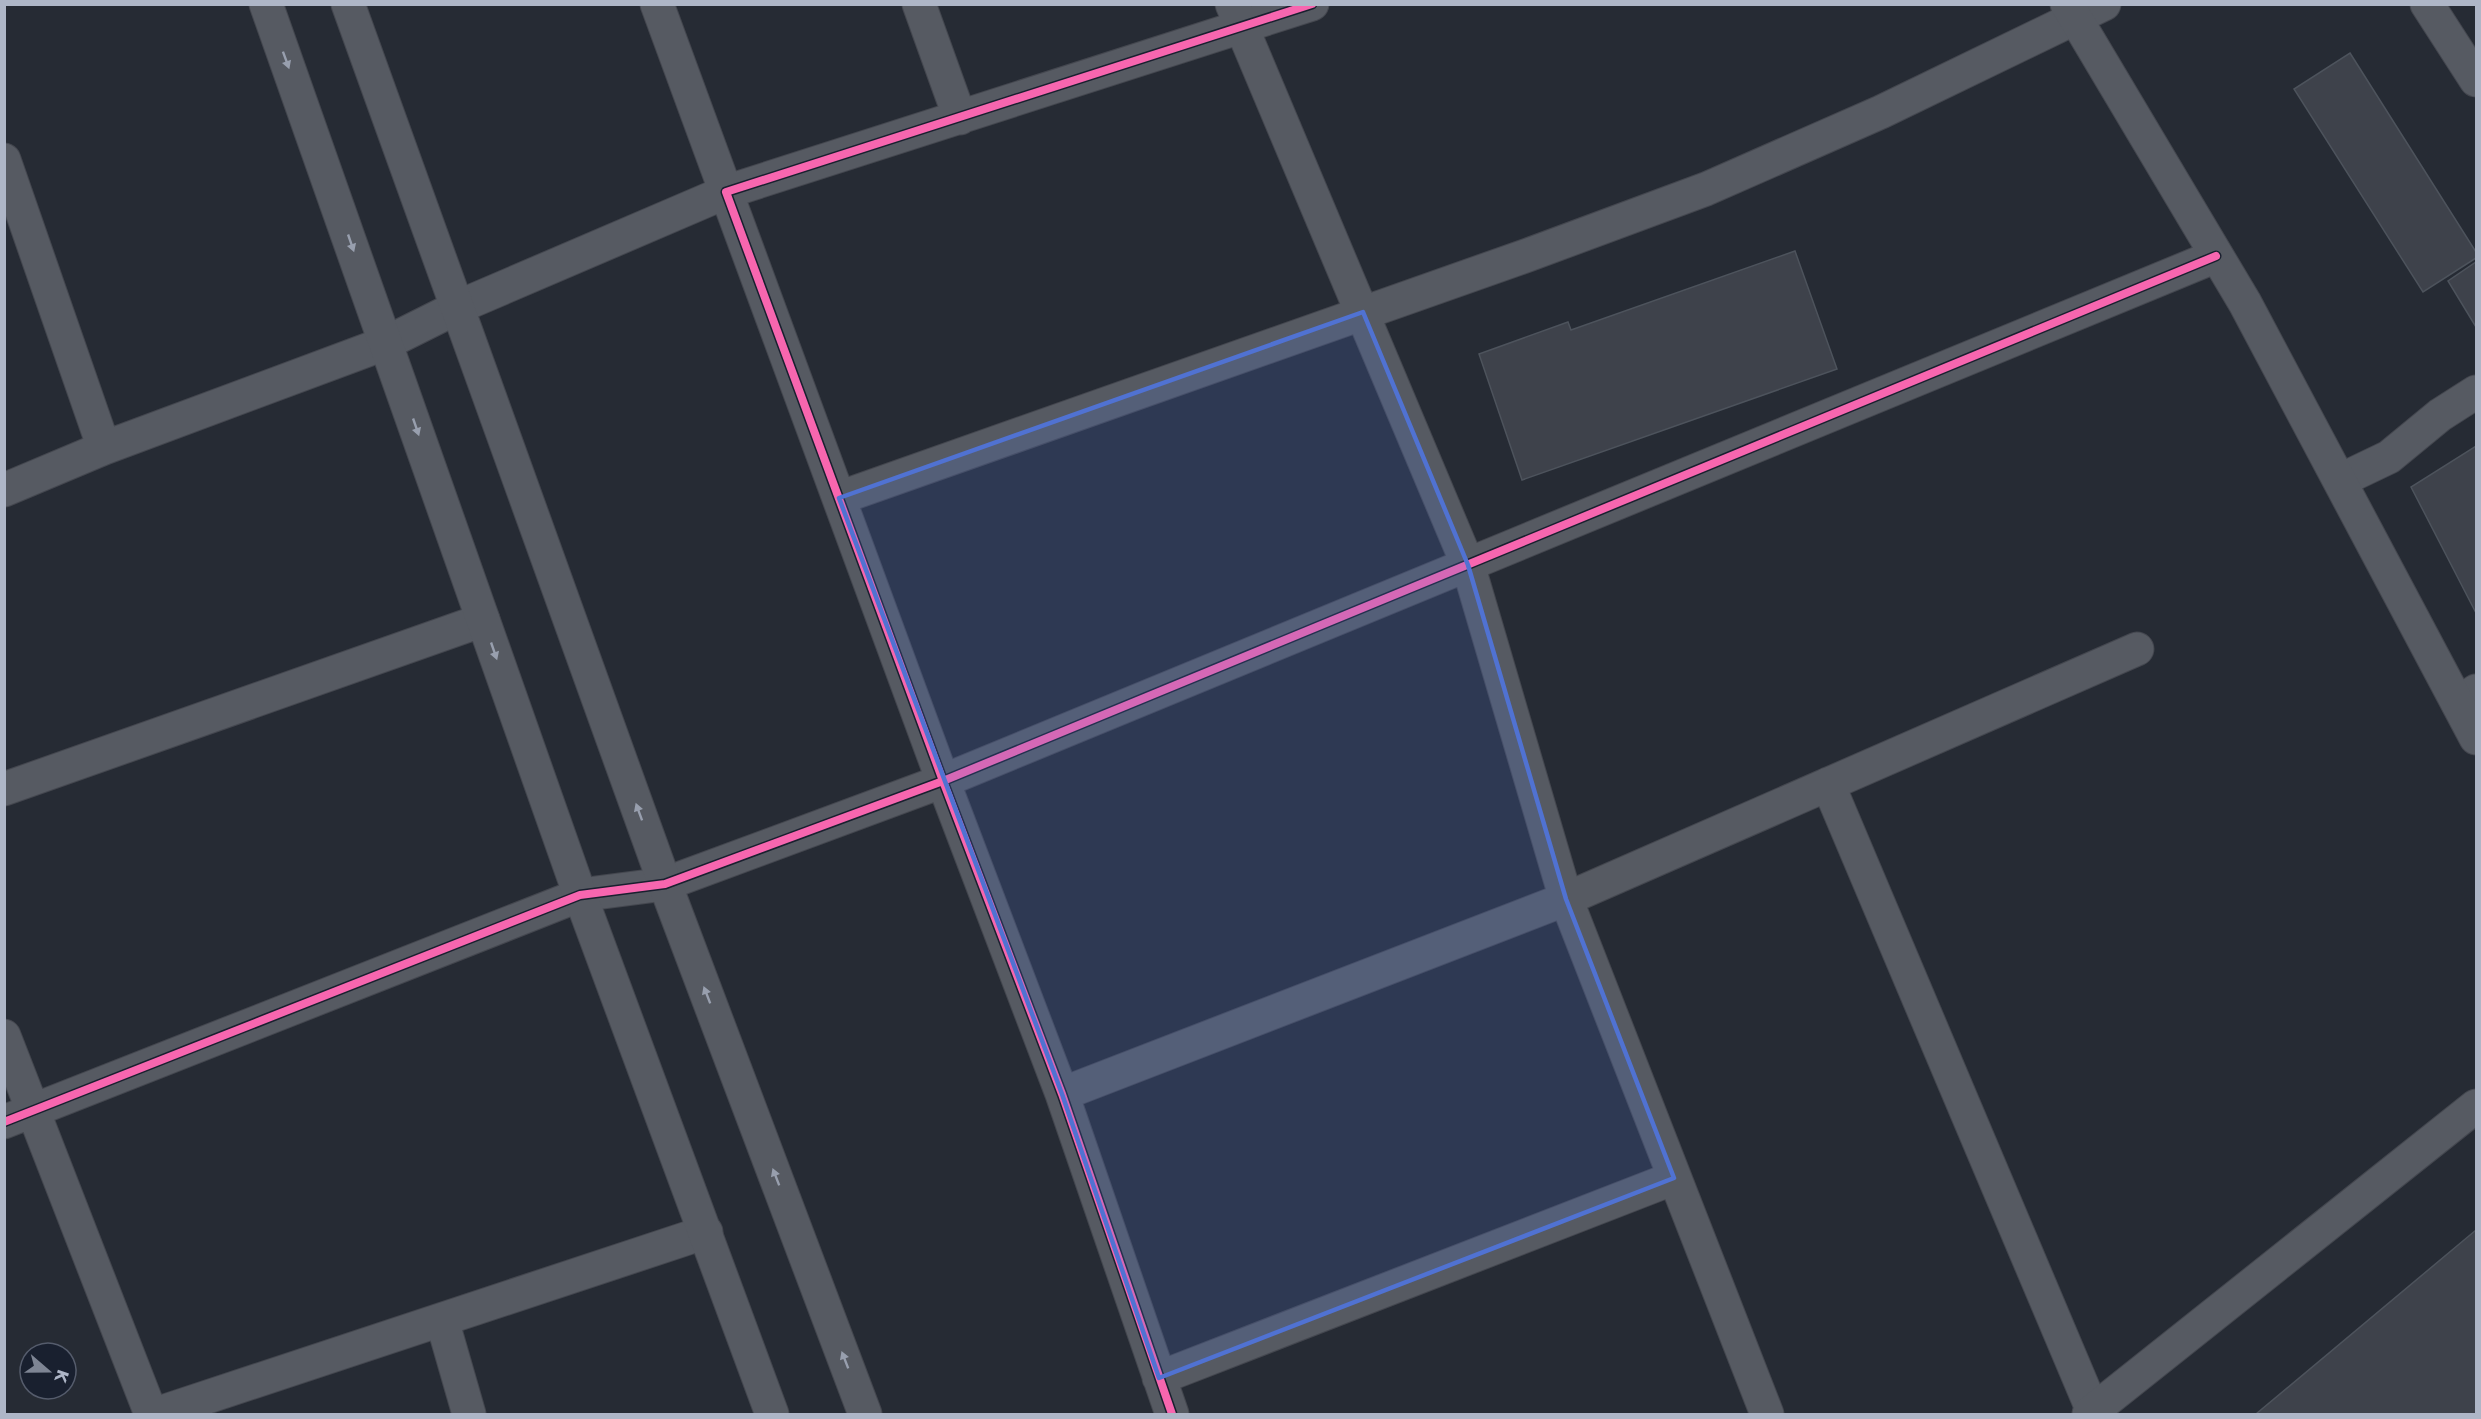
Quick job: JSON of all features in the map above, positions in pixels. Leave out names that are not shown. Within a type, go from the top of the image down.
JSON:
[{"type":"street","points":[[266,4],[580,895],[772,1414]]},
{"type":"street","points":[[348,4],[665,884],[865,1414]]},
{"type":"street","points":[[657,4],[943,781],[1062,1094],[1172,1414]]},
{"type":"street","points":[[919,4],[960,118]]},
{"type":"street","points":[[4,490],[104,448],[386,343],[458,307],[726,192],[960,118],[1236,17],[1312,4]]},
{"type":"street","points":[[2427,4],[2476,80]]},
{"type":"street","points":[[839,498],[1528,255],[1706,189],[1881,112],[2082,9],[2341,480],[2467,697],[2476,738]]},
{"type":"street","points":[[1236,17],[1363,312],[1468,565],[1566,899],[1767,1414]]},
{"type":"street","points":[[4,160],[104,448]]},
{"type":"street","points":[[19,1117],[580,895],[665,884],[943,781],[2216,256]]},
{"type":"street","points":[[2341,480],[2389,457],[2440,415],[2476,392]]},
{"type":"street","points":[[4,789],[483,620]]},
{"type":"street","points":[[1062,1094],[1566,899],[2137,649]]},
{"type":"street","points":[[1828,784],[2091,1413],[2476,1106]]},
{"type":"street","points":[[4,1036],[19,1117],[151,1414]]},
{"type":"street","points":[[1159,1378],[1674,1178]]},
{"type":"street","points":[[156,1414],[706,1232]]},
{"type":"street","points":[[442,1320],[469,1414]]},
{"type":"highlighted area","points":[[1363,312],[1468,565],[1566,899],[1674,1178],[1159,1378],[1062,1094],[839,498]]},
{"type":"building","points":[[2350,53],[2476,252],[2476,258],[2423,292],[2294,89]]},
{"type":"building","points":[[1795,251],[1837,369],[1522,480],[1479,354],[1568,322],[1571,330]]},
{"type":"building","points":[[2476,262],[2476,327],[2448,281]]},
{"type":"building","points":[[2476,446],[2476,613],[2411,487]]},
{"type":"building","points":[[2476,1230],[2476,1414],[2256,1414]]},
{"type":"cycle path","points":[[1172,1414],[1062,1094],[943,781],[726,192],[1312,4]]},
{"type":"cycle path","points":[[4,1122],[580,895],[665,884],[943,781],[2216,256]]}]
